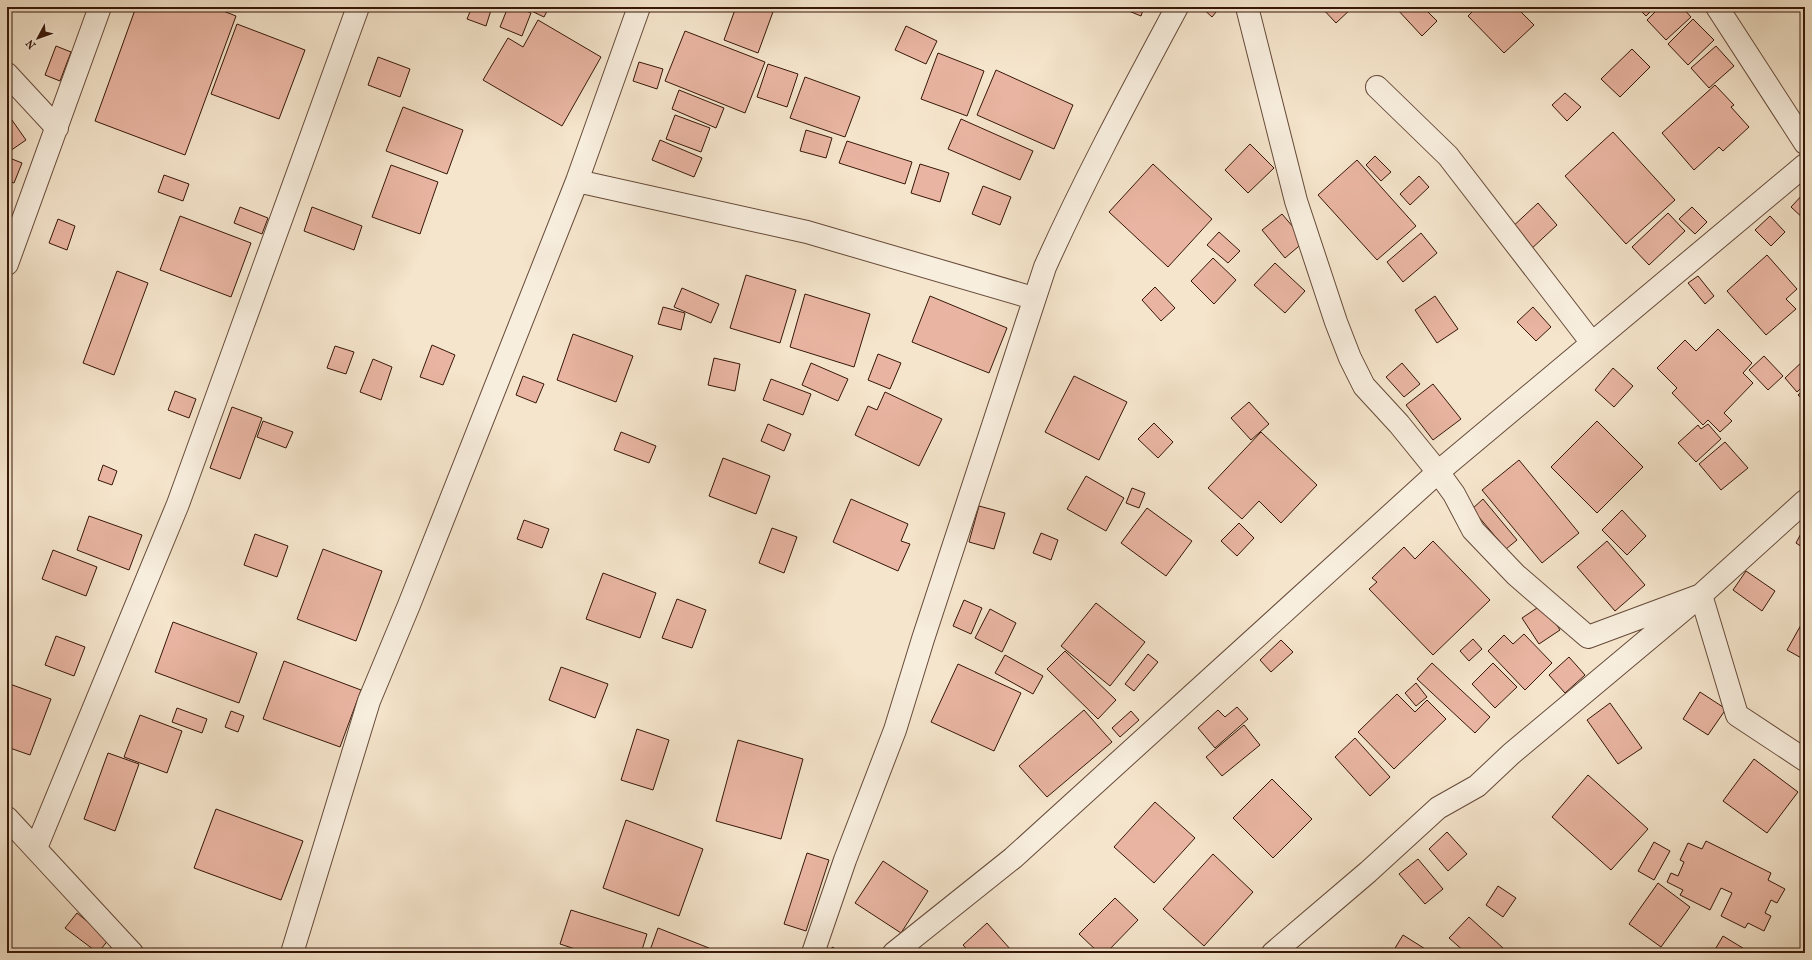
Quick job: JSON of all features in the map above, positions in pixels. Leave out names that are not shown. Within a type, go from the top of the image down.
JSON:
[{"type":"street","points":[[7,264],[100,7]]},
{"type":"street","points":[[36,848],[178,504],[358,7]]},
{"type":"street","points":[[292,953],[369,701],[410,605],[577,181],[639,7]]},
{"type":"street","points":[[814,953],[845,860],[895,730],[922,639],[1033,298],[1045,267],[1073,205],[1115,122],[1178,7]]},
{"type":"street","points":[[1717,7],[1805,143]]},
{"type":"street","points":[[1244,8],[1296,201],[1350,358],[1364,386],[1438,472],[1454,494],[1473,530],[1516,575],[1588,638],[1701,595]]},
{"type":"street","points":[[7,74],[57,128]]},
{"type":"street","points":[[1377,87],[1448,156],[1592,343]]},
{"type":"street","points":[[894,953],[1013,858],[1438,472],[1805,165]]},
{"type":"street","points":[[577,181],[807,232],[1033,298]]},
{"type":"street","points":[[1274,953],[1368,872],[1438,808],[1477,786],[1511,754],[1618,664],[1637,650],[1701,595],[1805,501]]},
{"type":"street","points":[[1701,595],[1737,715],[1805,760]]},
{"type":"street","points":[[7,818],[132,953]]},
{"type":"building","points":[[136,7],[213,7],[236,16],[185,155],[95,121]]},
{"type":"building","points":[[472,7],[492,7],[486,26],[467,19]]},
{"type":"building","points":[[508,7],[518,7],[531,13],[522,36],[500,27]]},
{"type":"building","points":[[523,7],[549,7],[544,17]]},
{"type":"building","points":[[736,7],[767,7],[774,9],[758,53],[724,40]]},
{"type":"building","points":[[1119,7],[1144,7],[1141,16]]},
{"type":"building","points":[[1201,7],[1220,7],[1212,17]]},
{"type":"building","points":[[1321,7],[1353,7],[1336,23]]},
{"type":"building","points":[[1423,7],[1437,21],[1422,36],[1396,8]]},
{"type":"building","points":[[1477,7],[1516,7],[1534,25],[1504,53],[1468,16]]},
{"type":"building","points":[[1637,7],[1655,7],[1646,16]]},
{"type":"building","points":[[1660,7],[1682,7],[1691,17],[1666,40],[1647,20]]},
{"type":"building","points":[[1693,19],[1714,40],[1688,65],[1668,44]]},
{"type":"building","points":[[538,20],[601,57],[562,126],[483,80],[508,38],[523,47]]},
{"type":"building","points":[[237,24],[305,50],[279,119],[211,94]]},
{"type":"building","points":[[906,26],[937,41],[926,64],[895,50]]},
{"type":"building","points":[[685,31],[765,62],[745,113],[665,81]]},
{"type":"building","points":[[56,46],[71,52],[60,81],[45,75]]},
{"type":"building","points":[[1716,46],[1734,66],[1709,88],[1691,68]]},
{"type":"building","points":[[1632,49],[1650,67],[1620,97],[1601,79]]},
{"type":"building","points":[[938,53],[984,71],[967,116],[921,99]]},
{"type":"building","points":[[378,57],[410,69],[400,97],[368,85]]},
{"type":"building","points":[[639,62],[663,69],[657,89],[633,81]]},
{"type":"building","points":[[768,64],[798,74],[787,107],[757,97]]},
{"type":"building","points":[[996,70],[1073,105],[1054,149],[977,115]]},
{"type":"building","points":[[805,77],[860,97],[845,137],[790,118]]},
{"type":"building","points":[[1715,85],[1734,105],[1731,107],[1749,127],[1723,151],[1719,147],[1694,170],[1662,133]]},
{"type":"building","points":[[679,90],[724,108],[716,128],[672,109]]},
{"type":"building","points":[[1565,93],[1581,107],[1567,121],[1552,105]]},
{"type":"building","points":[[403,107],[463,130],[447,174],[386,151]]},
{"type":"building","points":[[7,113],[26,140],[7,153]]},
{"type":"building","points":[[675,115],[710,128],[701,152],[666,139]]},
{"type":"building","points":[[961,119],[1033,151],[1020,180],[948,149]]},
{"type":"building","points":[[806,130],[832,138],[826,158],[800,151]]},
{"type":"building","points":[[1613,132],[1675,200],[1626,244],[1565,176]]},
{"type":"building","points":[[660,140],[702,158],[694,177],[652,160]]},
{"type":"building","points":[[847,141],[912,162],[905,184],[839,163]]},
{"type":"building","points":[[1250,144],[1274,168],[1248,193],[1225,170]]},
{"type":"building","points":[[1375,156],[1391,172],[1381,181],[1366,165]]},
{"type":"building","points":[[7,157],[22,163],[14,183],[7,180]]},
{"type":"building","points":[[1357,160],[1416,226],[1377,260],[1318,195]]},
{"type":"building","points":[[920,164],[949,173],[940,202],[911,193]]},
{"type":"building","points":[[1153,164],[1212,219],[1168,267],[1109,212]]},
{"type":"building","points":[[391,165],[438,182],[420,234],[372,217]]},
{"type":"building","points":[[164,175],[189,184],[183,201],[158,192]]},
{"type":"building","points":[[1419,176],[1429,187],[1410,205],[1400,194]]},
{"type":"building","points":[[983,186],[1011,197],[1000,225],[972,214]]},
{"type":"building","points":[[1805,192],[1805,220],[1791,207]]},
{"type":"building","points":[[1538,203],[1557,225],[1529,251],[1509,230]]},
{"type":"building","points":[[240,207],[268,218],[262,234],[234,223]]},
{"type":"building","points":[[312,207],[362,226],[354,250],[304,231]]},
{"type":"building","points":[[1692,207],[1707,222],[1695,234],[1679,219]]},
{"type":"building","points":[[1668,213],[1685,231],[1649,265],[1632,247]]},
{"type":"building","points":[[1282,214],[1305,241],[1285,258],[1262,230]]},
{"type":"building","points":[[180,216],[251,243],[231,297],[160,270]]},
{"type":"building","points":[[1770,216],[1785,232],[1771,246],[1755,230]]},
{"type":"building","points":[[58,219],[75,226],[67,250],[49,243]]},
{"type":"building","points":[[1219,232],[1240,251],[1228,263],[1207,245]]},
{"type":"building","points":[[1421,233],[1437,253],[1403,282],[1387,262]]},
{"type":"building","points":[[1767,255],[1797,289],[1786,299],[1796,309],[1766,335],[1727,291]]},
{"type":"building","points":[[1213,258],[1236,280],[1214,304],[1191,281]]},
{"type":"building","points":[[1275,263],[1305,291],[1285,313],[1254,285]]},
{"type":"building","points":[[117,271],[148,283],[114,375],[83,363]]},
{"type":"building","points":[[746,275],[796,290],[780,343],[730,328]]},
{"type":"building","points":[[1698,276],[1714,296],[1705,304],[1688,283]]},
{"type":"building","points":[[1155,287],[1175,308],[1161,321],[1142,300]]},
{"type":"building","points":[[682,288],[719,304],[711,323],[674,307]]},
{"type":"building","points":[[805,294],[870,314],[854,367],[790,347]]},
{"type":"building","points":[[930,296],[1007,328],[989,373],[912,342]]},
{"type":"building","points":[[1435,296],[1458,329],[1437,343],[1415,310]]},
{"type":"building","points":[[663,307],[685,313],[681,330],[658,324]]},
{"type":"building","points":[[1533,307],[1551,327],[1536,341],[1517,322]]},
{"type":"building","points":[[1718,329],[1752,363],[1743,373],[1753,383],[1724,413],[1732,421],[1720,432],[1708,420],[1703,425],[1672,393],[1677,388],[1657,368],[1685,340],[1696,351]]},
{"type":"building","points":[[573,334],[633,356],[616,402],[557,380]]},
{"type":"building","points":[[432,345],[455,355],[443,385],[420,377]]},
{"type":"building","points":[[335,346],[354,352],[346,374],[327,368]]},
{"type":"building","points":[[878,354],[901,363],[890,389],[868,380]]},
{"type":"building","points":[[1764,356],[1783,376],[1768,390],[1749,370]]},
{"type":"building","points":[[714,358],[740,364],[735,391],[708,385]]},
{"type":"building","points":[[373,359],[392,367],[381,400],[360,392]]},
{"type":"building","points":[[1805,359],[1805,384],[1797,392],[1785,378]]},
{"type":"building","points":[[811,363],[848,379],[838,401],[802,385]]},
{"type":"building","points":[[1402,363],[1420,384],[1404,397],[1386,377]]},
{"type":"building","points":[[1613,368],[1633,386],[1614,407],[1595,390]]},
{"type":"building","points":[[523,376],[544,384],[536,403],[516,395]]},
{"type":"building","points":[[1074,376],[1127,402],[1099,460],[1045,432]]},
{"type":"building","points":[[771,379],[811,394],[803,415],[763,400]]},
{"type":"building","points":[[1433,384],[1461,419],[1433,440],[1406,405]]},
{"type":"building","points":[[1805,389],[1805,402],[1798,395]]},
{"type":"building","points":[[175,391],[196,399],[189,418],[168,410]]},
{"type":"building","points":[[885,392],[942,419],[919,466],[855,435],[868,406],[877,410]]},
{"type":"building","points":[[1249,402],[1269,424],[1251,440],[1231,418]]},
{"type":"building","points":[[232,407],[262,418],[240,479],[210,468]]},
{"type":"building","points":[[263,421],[293,432],[286,448],[257,437]]},
{"type":"building","points":[[1597,421],[1643,467],[1597,513],[1551,467]]},
{"type":"building","points":[[1154,423],[1173,442],[1158,458],[1138,439]]},
{"type":"building","points":[[768,424],[791,434],[784,451],[761,441]]},
{"type":"building","points":[[1708,424],[1721,439],[1696,462],[1678,443],[1698,425],[1701,429]]},
{"type":"building","points":[[621,432],[656,446],[649,463],[614,450]]},
{"type":"building","points":[[1261,432],[1317,485],[1281,523],[1259,501],[1242,519],[1208,488]]},
{"type":"building","points":[[1725,442],[1748,468],[1721,490],[1699,464]]},
{"type":"building","points":[[723,458],[770,476],[756,514],[709,496]]},
{"type":"building","points":[[1519,460],[1579,533],[1542,563],[1482,490]]},
{"type":"building","points":[[103,465],[117,471],[112,485],[98,480]]},
{"type":"building","points":[[1086,476],[1124,498],[1106,531],[1067,509]]},
{"type":"building","points":[[1132,488],[1145,493],[1139,508],[1126,503]]},
{"type":"building","points":[[851,499],[908,524],[901,541],[910,544],[898,571],[833,542]]},
{"type":"building","points":[[1483,499],[1517,540],[1506,549],[1472,509]]},
{"type":"building","points":[[979,506],[1005,513],[994,549],[969,542]]},
{"type":"building","points":[[1147,508],[1192,541],[1166,576],[1121,543]]},
{"type":"building","points":[[1622,510],[1646,536],[1627,555],[1602,530]]},
{"type":"building","points":[[89,516],[142,535],[129,570],[77,550]]},
{"type":"building","points":[[524,520],[549,529],[542,548],[517,539]]},
{"type":"building","points":[[1239,523],[1254,538],[1237,556],[1221,541]]},
{"type":"building","points":[[1805,526],[1805,549],[1796,543]]},
{"type":"building","points":[[772,528],[797,537],[784,573],[759,563]]},
{"type":"building","points":[[1041,533],[1058,540],[1051,560],[1033,553]]},
{"type":"building","points":[[255,534],[288,546],[277,577],[244,565]]},
{"type":"building","points":[[1433,541],[1490,600],[1433,655],[1369,589],[1377,582],[1372,578],[1404,547],[1415,559]]},
{"type":"building","points":[[1607,541],[1645,585],[1615,611],[1577,567]]},
{"type":"building","points":[[323,549],[382,571],[356,641],[297,619]]},
{"type":"building","points":[[53,550],[97,567],[86,596],[42,579]]},
{"type":"building","points":[[1746,571],[1775,591],[1762,611],[1733,590]]},
{"type":"building","points":[[603,573],[656,593],[640,638],[586,619]]},
{"type":"building","points":[[677,599],[706,610],[692,648],[662,638]]},
{"type":"building","points":[[964,600],[982,608],[971,634],[953,626]]},
{"type":"building","points":[[1096,603],[1145,642],[1110,686],[1061,646]]},
{"type":"building","points":[[1543,604],[1560,630],[1539,644],[1522,618]]},
{"type":"building","points":[[990,609],[1016,623],[1002,652],[975,638]]},
{"type":"building","points":[[173,622],[257,653],[239,703],[155,672]]},
{"type":"building","points":[[1802,623],[1805,625],[1805,660],[1787,650]]},
{"type":"building","points":[[1524,634],[1552,663],[1525,690],[1488,651],[1504,635],[1513,644]]},
{"type":"building","points":[[56,636],[85,647],[74,676],[45,665]]},
{"type":"building","points":[[1473,639],[1482,649],[1469,661],[1460,651]]},
{"type":"building","points":[[1281,640],[1293,652],[1271,672],[1260,660]]},
{"type":"building","points":[[1065,651],[1116,700],[1098,719],[1047,669]]},
{"type":"building","points":[[1148,654],[1158,662],[1134,691],[1125,684]]},
{"type":"building","points":[[1005,655],[1043,676],[1033,694],[995,673]]},
{"type":"building","points":[[1569,657],[1585,675],[1565,693],[1549,675]]},
{"type":"building","points":[[284,661],[361,690],[340,747],[263,719]]},
{"type":"building","points":[[1432,663],[1490,717],[1475,733],[1417,679]]},
{"type":"building","points":[[1493,663],[1517,687],[1495,708],[1472,684]]},
{"type":"building","points":[[958,664],[1021,693],[994,751],[931,722]]},
{"type":"building","points":[[561,667],[608,684],[595,718],[549,700]]},
{"type":"building","points":[[7,683],[51,699],[30,755],[7,747]]},
{"type":"building","points":[[1416,683],[1427,697],[1416,706],[1405,693]]},
{"type":"building","points":[[1700,692],[1726,709],[1708,735],[1683,719]]},
{"type":"building","points":[[1397,694],[1415,712],[1427,700],[1446,719],[1394,769],[1358,732]]},
{"type":"building","points":[[1610,703],[1642,748],[1618,764],[1587,720]]},
{"type":"building","points":[[1237,707],[1248,719],[1215,748],[1198,728],[1218,710],[1225,717]]},
{"type":"building","points":[[177,708],[207,719],[202,733],[172,722]]},
{"type":"building","points":[[1084,710],[1112,742],[1047,797],[1019,766]]},
{"type":"building","points":[[231,711],[244,716],[238,732],[225,727]]},
{"type":"building","points":[[1131,711],[1139,720],[1120,737],[1112,728]]},
{"type":"building","points":[[140,715],[182,731],[167,773],[124,757]]},
{"type":"building","points":[[1244,725],[1260,745],[1222,776],[1206,757]]},
{"type":"building","points":[[637,729],[669,740],[653,790],[621,780]]},
{"type":"building","points":[[1355,738],[1390,777],[1370,796],[1335,757]]},
{"type":"building","points":[[738,740],[803,759],[781,839],[716,821]]},
{"type":"building","points":[[108,753],[139,764],[115,831],[84,819]]},
{"type":"building","points":[[1754,759],[1798,792],[1767,833],[1723,801]]},
{"type":"building","points":[[1588,775],[1648,829],[1611,870],[1552,817]]},
{"type":"building","points":[[1272,779],[1312,819],[1273,858],[1233,818]]},
{"type":"building","points":[[1155,802],[1195,838],[1154,883],[1114,847]]},
{"type":"building","points":[[216,809],[303,841],[281,900],[194,868]]},
{"type":"building","points":[[626,820],[703,849],[679,916],[603,888]]},
{"type":"building","points":[[1447,832],[1467,854],[1448,871],[1429,849]]},
{"type":"building","points":[[1706,841],[1771,873],[1768,880],[1785,889],[1777,903],[1771,900],[1765,913],[1771,916],[1764,931],[1748,923],[1745,928],[1721,916],[1732,893],[1721,888],[1710,910],[1680,895],[1683,890],[1667,882],[1671,873],[1678,876],[1684,862],[1680,860],[1688,843],[1702,849]]},
{"type":"building","points":[[1654,842],[1670,851],[1654,880],[1638,871]]},
{"type":"building","points":[[807,853],[829,860],[806,931],[784,924]]},
{"type":"building","points":[[1213,854],[1253,892],[1204,946],[1163,909]]},
{"type":"building","points":[[1418,859],[1443,889],[1425,904],[1399,874]]},
{"type":"building","points":[[883,861],[928,891],[901,933],[855,903]]},
{"type":"building","points":[[1658,883],[1690,907],[1661,947],[1629,924]]},
{"type":"building","points":[[1498,886],[1516,898],[1503,917],[1486,905]]},
{"type":"building","points":[[1115,898],[1138,920],[1106,953],[1099,953],[1079,934]]},
{"type":"building","points":[[571,910],[647,934],[641,953],[587,953],[560,944]]},
{"type":"building","points":[[77,913],[109,939],[98,953],[65,928]]},
{"type":"building","points":[[1469,917],[1503,948],[1498,953],[1466,953],[1449,938]]},
{"type":"building","points":[[987,923],[1011,950],[1008,953],[970,953],[963,945]]},
{"type":"building","points":[[658,928],[709,948],[707,953],[649,953]]},
{"type":"building","points":[[1403,935],[1430,952],[1392,953]]},
{"type":"building","points":[[1723,936],[1751,953],[1713,953]]},
{"type":"building","points":[[833,947],[838,953],[825,953]]}]
